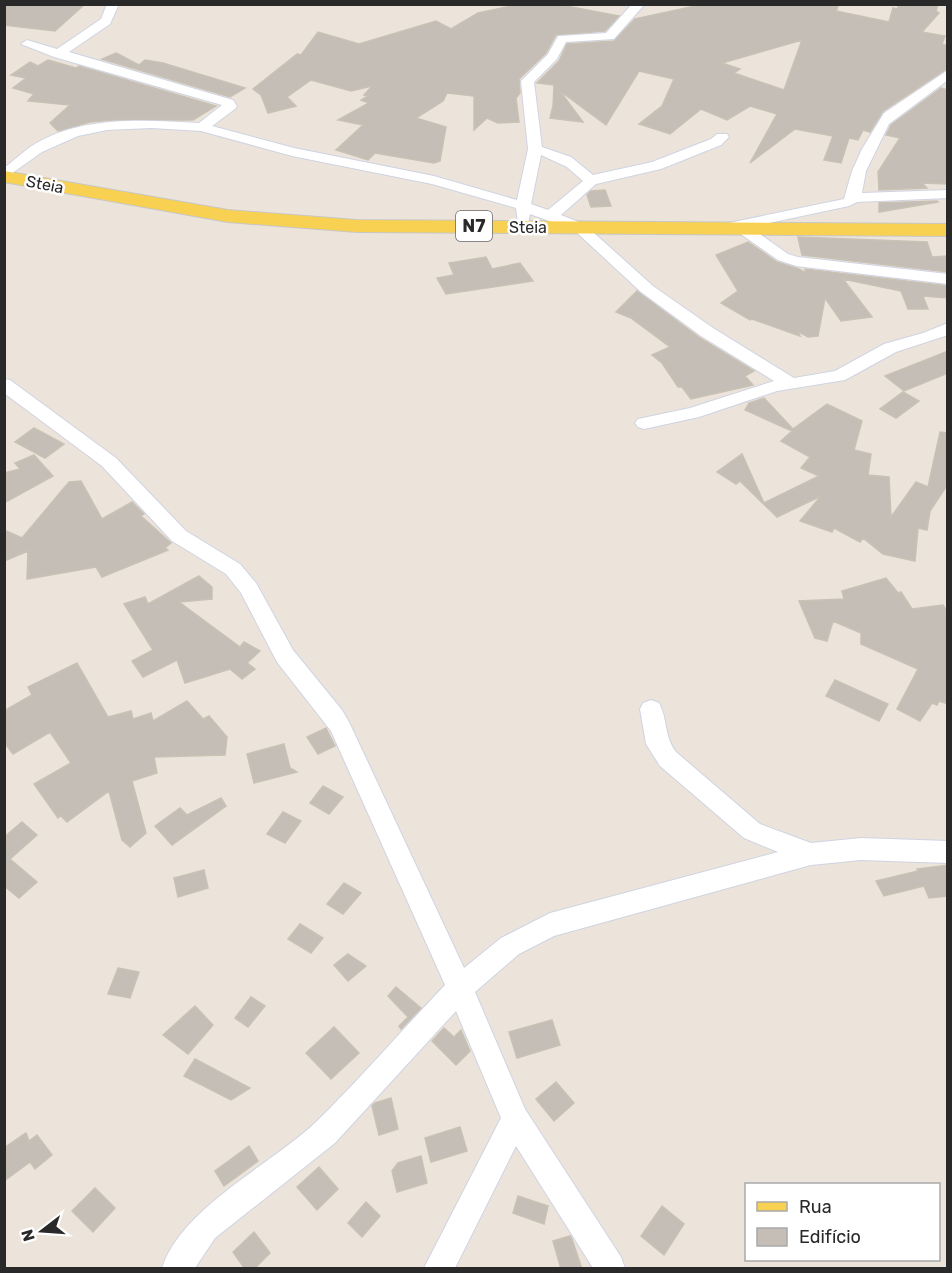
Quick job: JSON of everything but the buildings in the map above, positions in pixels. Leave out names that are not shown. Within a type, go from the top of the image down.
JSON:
[{"type":"main road","name":"Steia","points":[[4,175],[108,196],[239,217],[357,226],[948,230]]},
{"type":"street","points":[[58,54],[106,21],[113,4]]},
{"type":"street","points":[[522,226],[523,206],[535,149],[527,85],[530,78],[553,56],[562,39],[610,36],[639,4]]},
{"type":"street","points":[[27,44],[228,103],[230,106],[202,127]]},
{"type":"street","points":[[853,198],[858,173],[883,123],[889,116],[948,74]]},
{"type":"street","points":[[4,175],[42,146],[89,129],[151,124],[202,127],[292,152],[434,180],[552,215],[579,227],[647,289],[707,332],[790,383]]},
{"type":"street","points":[[552,215],[591,181],[671,162],[716,142],[722,137]]},
{"type":"street","points":[[535,149],[568,160],[583,171],[591,181]]},
{"type":"street","points":[[733,228],[845,204],[853,198],[948,194]]},
{"type":"street","points":[[733,228],[783,257],[796,261],[948,279]]},
{"type":"street","points":[[644,423],[693,414],[724,402],[790,383],[839,376],[890,348],[929,337],[948,328]]},
{"type":"street","points":[[4,384],[109,462],[179,536],[233,569],[249,588],[285,656],[334,716],[341,728],[460,988],[515,1119],[610,1269]]},
{"type":"street","points":[[651,709],[657,744],[668,759],[752,831],[811,854]]},
{"type":"street","points":[[177,1269],[205,1228],[325,1133],[460,988],[510,946],[526,936],[550,925],[811,854],[861,849],[948,852]]},
{"type":"street","points":[[439,1269],[515,1119]]}]
